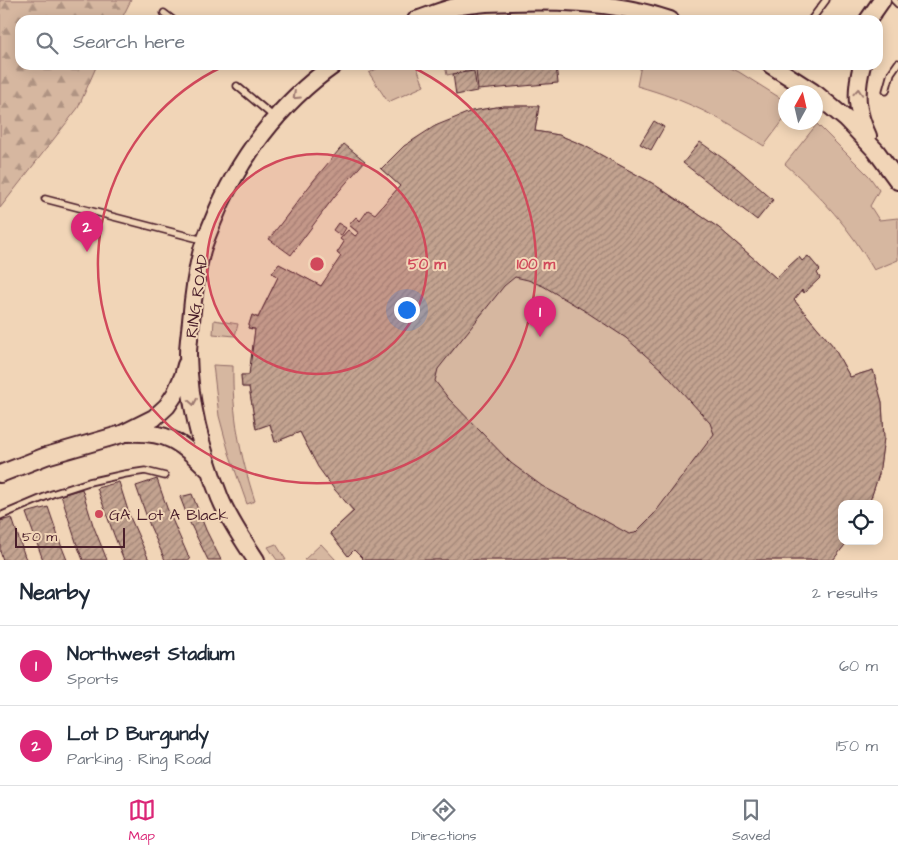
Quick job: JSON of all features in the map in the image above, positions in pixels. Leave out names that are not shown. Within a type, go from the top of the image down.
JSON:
[{"type":"main road","points":[[431,15],[456,7],[515,0],[585,2],[656,15]]},
{"type":"main road","points":[[872,15],[883,0]]},
{"type":"main road","points":[[878,15],[883,0]]},
{"type":"main road","name":"RING ROAD","points":[[256,560],[221,500],[210,471],[198,428],[192,400],[188,353],[196,282],[205,241],[218,208],[239,169],[291,100],[327,70]]},
{"type":"main road","points":[[778,70],[801,85]]},
{"type":"main road","points":[[861,70],[857,96],[859,116],[876,151]]},
{"type":"main road","points":[[823,101],[846,119],[876,151],[898,180]]},
{"type":"main road","points":[[0,474],[46,456],[122,434],[154,418],[168,406],[183,376],[188,353]]},
{"type":"main road","points":[[122,434],[146,432],[176,441],[191,452],[210,471]]},
{"type":"lane","points":[[815,15],[826,0]]},
{"type":"lane","points":[[894,0],[898,4]]},
{"type":"lane","points":[[886,91],[891,74],[898,63]]},
{"type":"lane","points":[[237,86],[276,118]]},
{"type":"lane","points":[[45,199],[205,241]]},
{"type":"lane","points":[[0,516],[52,494],[89,482],[145,471],[166,476]]},
{"type":"green space","points":[[0,0],[131,0],[124,15],[15,15],[15,70],[95,70],[78,108],[0,208]]},
{"type":"green space","points":[[375,70],[418,70],[424,86],[388,102],[369,73]]},
{"type":"green space","points":[[446,70],[472,70],[447,75]]},
{"type":"green space","points":[[640,70],[735,70],[778,97],[778,127],[764,146],[703,111],[655,91],[637,86]]},
{"type":"green space","points":[[503,106],[539,106],[535,131],[559,135],[583,145],[652,183],[719,228],[776,278],[799,257],[802,261],[808,256],[820,270],[817,273],[820,278],[804,293],[802,291],[794,300],[833,346],[850,377],[873,370],[882,402],[884,438],[879,474],[870,500],[838,500],[838,545],[845,545],[833,560],[364,560],[354,550],[348,556],[330,533],[353,511],[324,473],[300,432],[275,442],[270,424],[256,429],[249,387],[242,387],[241,375],[249,375],[255,330],[248,328],[252,315],[258,317],[278,277],[272,273],[279,264],[321,286],[341,257],[337,253],[344,242],[340,239],[348,230],[355,236],[358,233],[349,225],[356,217],[361,221],[375,214],[400,186],[381,169],[404,146],[472,111]]},
{"type":"green space","points":[[812,130],[823,130],[869,176],[879,190],[870,206],[879,220],[898,218],[898,260],[874,270],[845,226],[811,188],[785,164]]},
{"type":"green space","points":[[214,320],[238,324],[235,336],[213,334]]},
{"type":"green space","points":[[213,365],[233,366],[234,401],[238,435],[255,501],[247,504],[229,453],[219,416]]},
{"type":"green space","points":[[276,544],[286,560],[277,560],[268,547]]},
{"type":"green space","points":[[321,544],[336,560],[304,560]]},
{"type":"building","points":[[476,70],[557,70],[558,83],[478,90]]},
{"type":"building","points":[[474,71],[477,91],[456,95],[453,74]]},
{"type":"building","points":[[503,106],[539,106],[535,131],[559,135],[583,145],[652,183],[719,228],[776,278],[799,257],[802,261],[808,256],[820,270],[817,273],[820,278],[804,293],[802,290],[794,300],[833,346],[850,377],[873,370],[882,402],[884,438],[879,474],[870,500],[838,500],[838,545],[845,545],[833,560],[364,560],[354,550],[348,556],[330,533],[354,511],[334,489],[318,467],[300,432],[275,442],[270,424],[256,429],[249,387],[242,387],[241,375],[249,375],[255,329],[248,328],[252,315],[258,318],[278,277],[272,273],[279,264],[321,286],[341,256],[337,253],[344,242],[340,239],[348,230],[355,236],[359,233],[349,225],[356,217],[360,221],[368,210],[375,214],[400,186],[381,169],[404,146],[435,126],[472,111]],"holes":[[[515,277],[543,286],[626,338],[662,370],[710,423],[714,434],[654,514],[635,533],[629,534],[542,486],[511,463],[449,399],[435,381],[438,369],[504,286]]]},
{"type":"building","points":[[654,121],[664,127],[651,150],[640,144]]},
{"type":"building","points":[[700,142],[738,169],[773,200],[757,220],[683,163]]},
{"type":"building","points":[[344,144],[365,161],[334,197],[291,255],[269,239]]},
{"type":"building","points":[[338,223],[346,228],[341,236],[333,230]]},
{"type":"building","points":[[157,479],[167,508],[190,560],[165,560],[150,526],[136,486]]},
{"type":"building","points":[[119,482],[130,517],[149,560],[124,560],[114,535],[97,488]]},
{"type":"building","points":[[82,489],[93,525],[107,560],[83,560],[76,542],[61,495]]},
{"type":"building","points":[[192,494],[206,530],[221,560],[208,560],[190,523],[180,497]]},
{"type":"building","points":[[48,507],[67,560],[43,560],[26,513]]},
{"type":"building","points":[[12,518],[27,560],[3,560],[0,551],[0,521]]},
{"type":"place","name":"Lot D Burgundy","points":[[87,252]]},
{"type":"place","name":"Northwest Stadium","points":[[540,337]]},
{"type":"place","name":"GA Lot A Black","points":[[99,514]]}]
